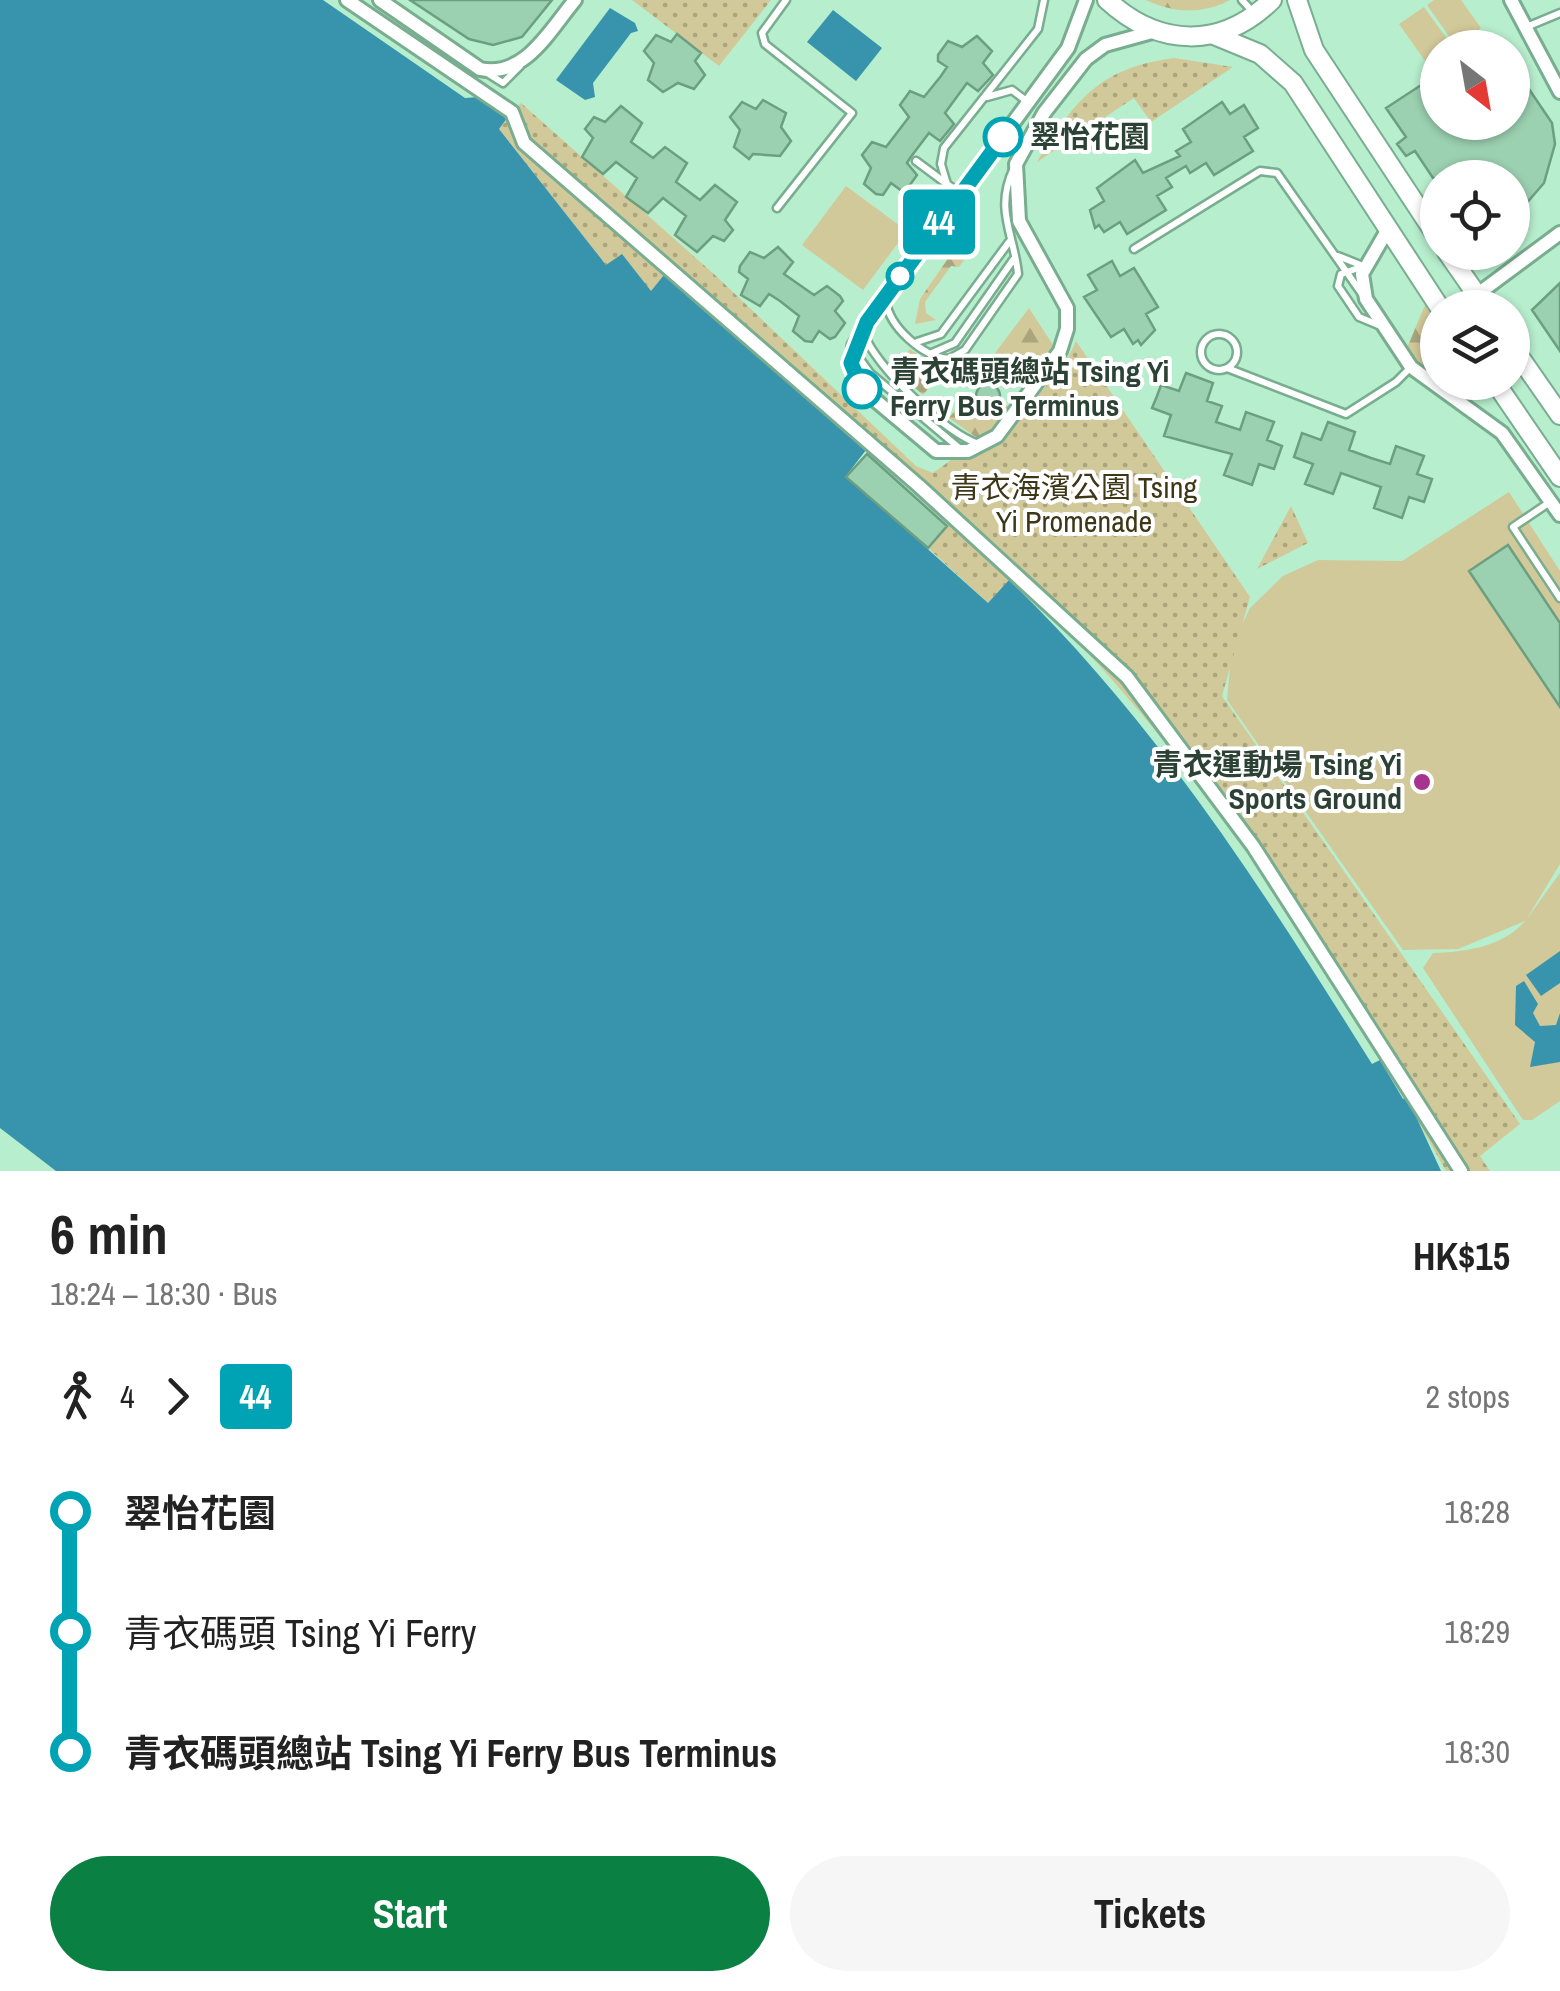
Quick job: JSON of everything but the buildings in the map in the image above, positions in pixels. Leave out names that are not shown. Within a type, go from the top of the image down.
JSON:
[{"type":"main road","points":[[1107,0],[1152,32],[1174,37],[1214,36],[1260,54],[1293,83],[1428,290]]},
{"type":"main road","points":[[1214,36],[1257,15],[1272,0]]},
{"type":"main road","points":[[1297,0],[1320,60],[1420,211]]},
{"type":"main road","points":[[1530,372],[1560,416]]},
{"type":"main road","points":[[1507,400],[1560,477]]},
{"type":"street","points":[[347,0],[512,112],[528,146],[960,522],[1127,677],[1253,846],[1461,1171]]},
{"type":"street","points":[[380,0],[480,69],[502,71],[528,57],[575,0]]},
{"type":"street","points":[[1086,0],[1068,48],[886,295],[854,346],[853,372],[862,389],[926,444],[948,453],[968,451],[990,442],[1060,350],[1067,329],[1067,308],[1059,288],[1026,239],[1020,221],[1016,164],[1044,113],[1086,59],[1105,45],[1152,32]]},
{"type":"street","points":[[1511,0],[1560,92]]},
{"type":"street","points":[[1388,229],[1365,266],[1362,287],[1366,299],[1411,367],[1502,433],[1560,515]]},
{"type":"street","points":[[1496,290],[1560,233]]},
{"type":"lane","points":[[777,208],[852,112],[765,44],[762,33],[786,0]]},
{"type":"lane","points":[[948,184],[942,164],[944,148],[1038,28],[1044,0]]},
{"type":"lane","points":[[1242,0],[1257,15]]},
{"type":"lane","points":[[1523,28],[1560,13]]},
{"type":"lane","points":[[975,108],[991,94],[1012,90],[1029,103]]},
{"type":"lane","points":[[916,161],[960,194]]},
{"type":"lane","points":[[886,295],[890,318],[931,353],[949,359],[965,350],[1016,280],[1002,199],[1016,164]]},
{"type":"lane","points":[[1134,249],[1260,171],[1277,173],[1289,184],[1366,299]]},
{"type":"lane","points":[[916,342],[930,342],[941,334],[1009,242]]},
{"type":"lane","points":[[1333,252],[1347,263],[1365,266]]},
{"type":"lane","points":[[1365,266],[1346,271],[1336,279],[1338,286],[1359,317],[1384,326]]},
{"type":"lane","points":[[863,329],[886,370],[962,436],[980,445],[990,442]]},
{"type":"lane","points":[[1227,368],[1236,360],[1234,342],[1225,336],[1213,336],[1204,344],[1204,360],[1216,370],[1227,368],[1346,414],[1396,382],[1411,367]]},
{"type":"lane","points":[[1551,502],[1513,528],[1560,598]]},
{"type":"green space","points":[[632,0],[771,0],[719,66]]},
{"type":"green space","points":[[1146,0],[1230,0],[1188,10]]},
{"type":"green space","points":[[1434,0],[1461,0],[1481,28],[1445,30],[1427,5]]},
{"type":"green space","points":[[1424,7],[1441,30],[1420,30],[1420,54],[1399,24]]},
{"type":"green space","points":[[1174,58],[1233,67],[1151,122],[1134,98],[1037,162],[1064,121],[1092,90],[1126,70]]},
{"type":"green space","name":"青衣海濱公園 Tsing Yi Promenade","points":[[521,103],[716,276],[916,466],[933,473],[1014,415],[1051,381],[1076,341],[1250,597],[1222,696],[1520,1124],[1480,1156],[1490,1171],[1446,1171],[1354,1014],[1251,857],[1136,708],[1075,640],[1012,577],[988,603],[928,548],[952,520],[665,275],[651,291],[606,266],[499,129]]},
{"type":"green space","points":[[846,186],[907,231],[863,290],[802,245]]},
{"type":"green space","points":[[949,244],[966,257],[959,267],[951,266],[925,302],[926,313],[936,320],[915,324],[920,299],[947,260]]},
{"type":"green space","points":[[1029,308],[1055,348],[1044,363],[1038,360],[1029,373],[1034,377],[1029,384],[992,357]]},
{"type":"green space","points":[[1420,317],[1420,363],[1407,348]]},
{"type":"green space","points":[[910,349],[937,368],[946,366],[923,395],[894,369]]},
{"type":"green space","points":[[964,399],[988,415],[1000,400],[1011,408],[992,434],[980,440],[949,418]]},
{"type":"green space","name":"青衣運動場 Tsing Yi Sports Ground","points":[[1509,492],[1560,571],[1560,864],[1526,920],[1560,873],[1560,1101],[1532,1120],[1523,1120],[1423,968],[1433,953],[1470,949],[1495,942],[1525,921],[1458,949],[1403,950],[1227,700],[1232,645],[1250,608],[1283,576],[1318,560],[1402,561]]},
{"type":"green space","points":[[1291,506],[1308,543],[1257,569]]},
{"type":"water","points":[[0,0],[323,0],[465,98],[478,97],[508,117],[499,129],[606,265],[622,254],[651,291],[664,275],[866,450],[846,476],[988,603],[1009,580],[1114,692],[1206,811],[1372,1064],[1380,1060],[1403,1099],[1407,1097],[1441,1171],[56,1171],[0,1128]]},
{"type":"water","points":[[610,8],[635,23],[638,31],[631,33],[593,83],[595,97],[585,100],[556,80]]},
{"type":"water","points":[[833,10],[882,48],[856,81],[807,42]]},
{"type":"water","points":[[1560,951],[1560,983],[1541,996],[1526,975]]},
{"type":"water","points":[[1524,981],[1538,1004],[1533,1013],[1540,1026],[1556,1025],[1560,1013],[1560,1062],[1530,1067],[1535,1042],[1515,1025],[1516,986]]},
{"type":"bus line","name":"44","points":[[862,389],[851,363],[854,346],[867,322],[1003,137]]},
{"type":"place","name":"翠怡花園","points":[[1003,137]]},
{"type":"place","name":"青衣碼頭總站 Tsing Yi Ferry Bus Terminus","points":[[862,389]]},
{"type":"place","name":"青衣運動場 Tsing Yi Sports Ground","points":[[1422,782]]}]
